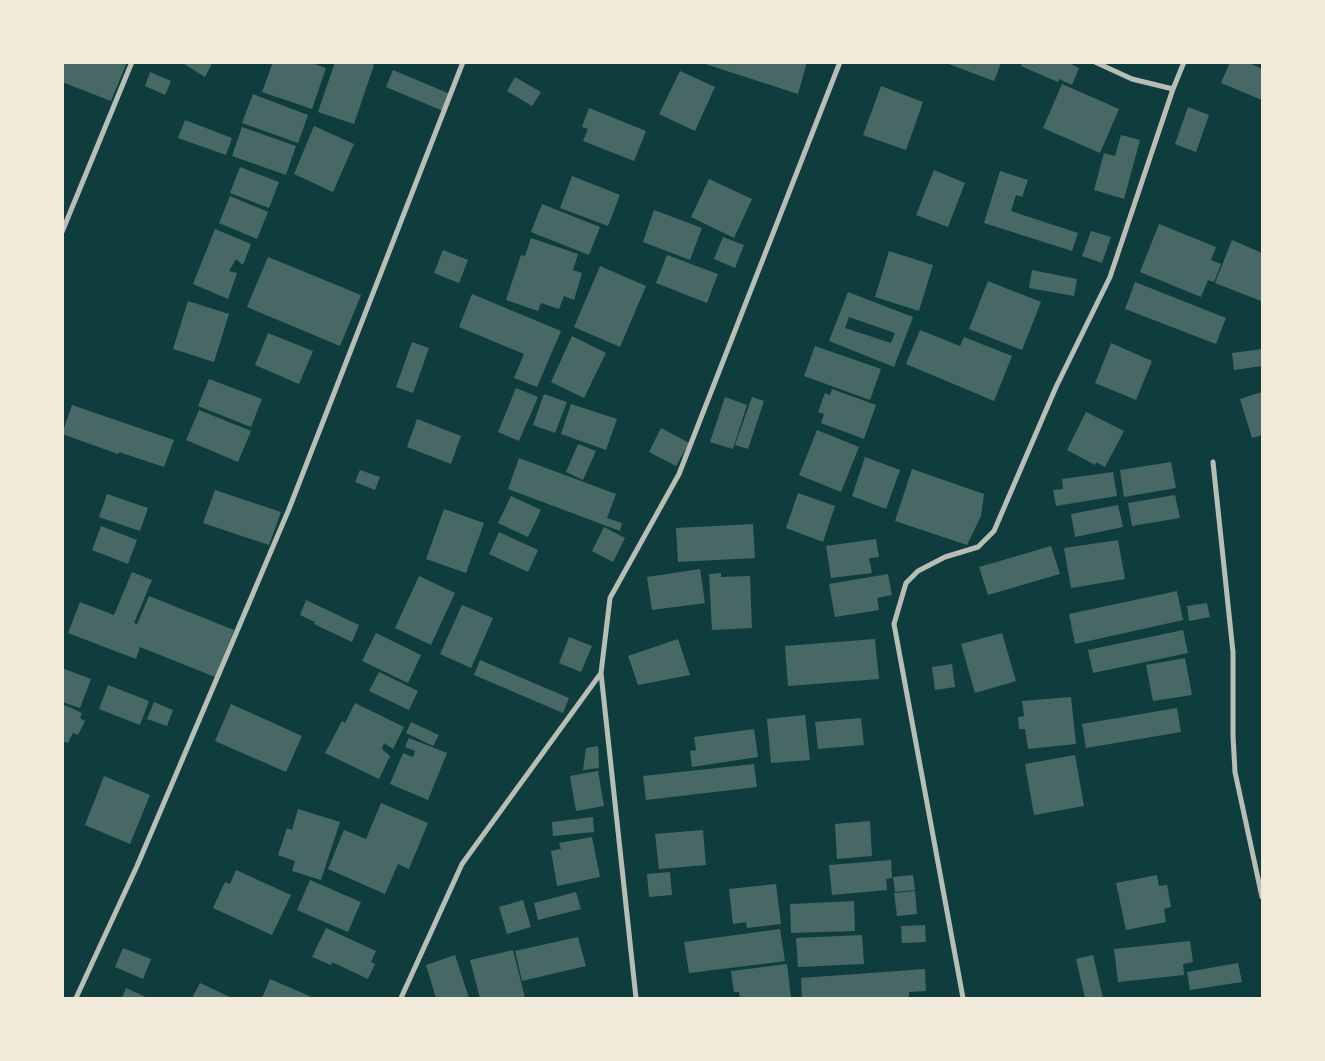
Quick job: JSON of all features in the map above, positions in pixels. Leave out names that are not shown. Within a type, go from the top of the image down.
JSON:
[{"type":"street","points":[[62,232],[132,62]]},
{"type":"street","points":[[76,998],[137,866],[290,509],[464,62]]},
{"type":"street","points":[[636,998],[601,673],[610,598],[679,474],[840,62]]},
{"type":"street","points":[[1095,62],[1132,80],[1172,89]]},
{"type":"street","points":[[963,998],[894,624],[906,583],[918,572],[945,557],[978,547],[994,531],[1056,387],[1110,277],[1172,89],[1184,62]]},
{"type":"street","points":[[1213,462],[1234,652],[1233,736],[1235,772],[1262,896]]},
{"type":"street","points":[[401,998],[462,864],[601,673]]},
{"type":"building","points":[[62,62],[127,62],[111,101],[62,82]]},
{"type":"building","points":[[181,62],[213,62],[205,77]]},
{"type":"building","points":[[273,62],[309,62],[326,68],[312,109],[262,92]]},
{"type":"building","points":[[335,62],[368,62],[374,65],[354,124],[318,112]]},
{"type":"building","points":[[699,62],[807,62],[798,94]]},
{"type":"building","points":[[1022,62],[1067,62],[1079,68],[1072,85],[1059,79],[1058,82],[1021,66]]},
{"type":"building","points":[[1230,62],[1247,62],[1262,69],[1262,100],[1221,83]]},
{"type":"building","points":[[946,63],[1001,63],[994,81]]},
{"type":"building","points":[[393,70],[450,94],[443,111],[386,87]]},
{"type":"building","points":[[680,71],[715,87],[695,131],[659,114]]},
{"type":"building","points":[[150,72],[171,81],[165,95],[145,86]]},
{"type":"building","points":[[515,77],[541,92],[532,106],[507,91]]},
{"type":"building","points":[[1062,84],[1119,109],[1100,153],[1043,128]]},
{"type":"building","points":[[881,86],[923,102],[906,150],[863,135]]},
{"type":"building","points":[[253,94],[308,115],[298,143],[242,123]]},
{"type":"building","points":[[1188,107],[1209,115],[1196,152],[1175,144]]},
{"type":"building","points":[[589,108],[646,131],[634,161],[583,141],[588,129],[582,127]]},
{"type":"building","points":[[185,120],[232,138],[226,155],[178,138]]},
{"type":"building","points":[[314,126],[354,144],[333,192],[294,174]]},
{"type":"building","points":[[242,127],[296,146],[286,175],[232,156]]},
{"type":"building","points":[[1121,135],[1140,140],[1124,199],[1094,190],[1104,153],[1115,156]]},
{"type":"building","points":[[240,167],[279,182],[269,208],[230,193]]},
{"type":"building","points":[[934,170],[965,183],[948,227],[916,215]]},
{"type":"building","points":[[1000,171],[1028,180],[1022,197],[1016,195],[1011,211],[1078,233],[1072,251],[984,223]]},
{"type":"building","points":[[572,176],[620,195],[608,226],[560,208]]},
{"type":"building","points":[[709,179],[752,199],[734,238],[691,217]]},
{"type":"building","points":[[230,196],[268,212],[257,239],[219,223]]},
{"type":"building","points":[[542,204],[600,227],[589,255],[531,232]]},
{"type":"building","points":[[654,210],[702,228],[690,260],[643,242]]},
{"type":"building","points":[[1159,224],[1216,247],[1211,260],[1221,264],[1214,282],[1208,280],[1201,297],[1140,272]]},
{"type":"building","points":[[215,229],[251,244],[243,265],[236,259],[229,271],[237,273],[228,299],[193,284]]},
{"type":"building","points":[[1091,231],[1111,237],[1102,263],[1082,256]]},
{"type":"building","points":[[723,237],[744,245],[735,268],[714,259]]},
{"type":"building","points":[[531,238],[578,254],[573,270],[582,273],[574,300],[564,296],[559,309],[541,303],[538,311],[506,300],[521,255],[525,256]]},
{"type":"building","points":[[1232,240],[1262,253],[1261,301],[1215,283]]},
{"type":"building","points":[[443,250],[468,260],[459,283],[434,273]]},
{"type":"building","points":[[889,251],[933,265],[919,311],[875,297]]},
{"type":"building","points":[[667,255],[718,274],[707,303],[656,283]]},
{"type":"building","points":[[268,257],[361,295],[340,346],[247,307]]},
{"type":"building","points":[[600,266],[646,286],[620,347],[574,327]]},
{"type":"building","points":[[1032,270],[1077,279],[1074,296],[1029,288]]},
{"type":"building","points":[[988,281],[1041,302],[1022,350],[969,329]]},
{"type":"building","points":[[1135,282],[1226,318],[1216,344],[1125,309]]},
{"type":"building","points":[[848,292],[913,317],[894,367],[829,341]],"holes":[[[849,317],[895,333],[891,343],[845,328]]]},
{"type":"building","points":[[472,294],[561,331],[537,387],[514,378],[524,354],[459,327]]},
{"type":"building","points":[[188,301],[229,314],[214,362],[173,349]]},
{"type":"building","points":[[920,330],[960,346],[964,337],[1012,356],[994,401],[906,364]]},
{"type":"building","points":[[268,333],[313,351],[299,384],[255,365]]},
{"type":"building","points":[[572,336],[606,353],[584,398],[551,382]]},
{"type":"building","points":[[412,342],[429,348],[413,393],[396,387]]},
{"type":"building","points":[[1111,343],[1152,361],[1136,400],[1095,383]]},
{"type":"building","points":[[815,346],[881,369],[870,400],[804,376]]},
{"type":"building","points":[[1262,349],[1262,366],[1234,370],[1232,353]]},
{"type":"building","points":[[209,379],[262,399],[251,427],[198,406]]},
{"type":"building","points":[[516,388],[538,397],[519,441],[498,432]]},
{"type":"building","points":[[832,389],[876,405],[864,439],[821,423],[824,414],[818,412],[825,393],[830,395]]},
{"type":"building","points":[[1262,392],[1262,435],[1252,438],[1240,399]]},
{"type":"building","points":[[544,394],[567,402],[555,433],[533,425]]},
{"type":"building","points":[[725,397],[747,405],[733,449],[710,442]]},
{"type":"building","points":[[752,397],[764,401],[748,449],[735,445]]},
{"type":"building","points":[[571,404],[617,419],[606,450],[561,434]]},
{"type":"building","points":[[72,405],[174,440],[164,467],[119,452],[118,454],[62,434]]},
{"type":"building","points":[[199,410],[251,431],[238,462],[186,440]]},
{"type":"building","points":[[1086,412],[1124,431],[1105,467],[1096,462],[1095,465],[1067,450]]},
{"type":"building","points":[[417,419],[461,436],[451,464],[407,447]]},
{"type":"building","points":[[661,428],[689,443],[676,466],[649,452]]},
{"type":"building","points":[[817,430],[859,447],[841,492],[799,475]]},
{"type":"building","points":[[578,444],[596,451],[583,480],[566,472]]},
{"type":"building","points":[[865,457],[900,470],[886,509],[852,496]]},
{"type":"building","points":[[519,458],[616,494],[607,518],[622,523],[620,531],[508,489]]},
{"type":"building","points":[[1171,462],[1176,488],[1124,497],[1120,470]]},
{"type":"building","points":[[912,469],[984,494],[981,516],[967,545],[895,521]]},
{"type":"building","points":[[360,470],[380,477],[375,490],[355,482]]},
{"type":"building","points":[[1113,472],[1117,496],[1056,506],[1053,490],[1063,489],[1062,479]]},
{"type":"building","points":[[215,490],[281,512],[269,545],[203,523]]},
{"type":"building","points":[[798,493],[835,506],[823,542],[786,528]]},
{"type":"building","points":[[107,494],[148,508],[140,531],[99,517]]},
{"type":"building","points":[[1175,495],[1180,518],[1132,526],[1128,503]]},
{"type":"building","points":[[511,496],[541,510],[528,537],[498,523]]},
{"type":"building","points":[[1118,505],[1123,527],[1075,537],[1071,514]]},
{"type":"building","points":[[444,509],[484,523],[466,573],[426,559]]},
{"type":"building","points":[[753,524],[755,558],[678,562],[676,528]]},
{"type":"building","points":[[101,526],[137,540],[128,564],[92,550]]},
{"type":"building","points":[[604,527],[625,538],[613,562],[592,551]]},
{"type":"building","points":[[499,532],[538,550],[528,572],[489,554]]},
{"type":"building","points":[[876,539],[879,557],[869,558],[872,573],[831,578],[826,546]]},
{"type":"building","points":[[1118,540],[1125,579],[1071,588],[1064,548]]},
{"type":"building","points":[[1051,546],[1060,574],[988,595],[979,567]]},
{"type":"building","points":[[700,569],[705,603],[652,610],[647,577]]},
{"type":"building","points":[[132,572],[152,580],[134,623],[137,624],[149,596],[234,630],[215,677],[140,647],[136,659],[68,633],[80,602],[114,615]]},
{"type":"building","points":[[721,573],[721,577],[750,576],[752,628],[712,630],[709,574]]},
{"type":"building","points":[[888,574],[892,595],[877,598],[879,610],[835,617],[829,584]]},
{"type":"building","points":[[419,576],[455,593],[431,645],[395,628]]},
{"type":"building","points":[[1177,591],[1183,620],[1075,644],[1069,614]]},
{"type":"building","points":[[306,600],[359,625],[352,642],[314,624],[315,622],[300,615]]},
{"type":"building","points":[[1207,603],[1210,617],[1189,621],[1187,606]]},
{"type":"building","points":[[462,605],[493,618],[471,668],[440,654]]},
{"type":"building","points":[[1183,630],[1188,653],[1093,673],[1088,650]]},
{"type":"building","points":[[376,633],[421,655],[408,683],[362,661]]},
{"type":"building","points":[[1002,633],[1016,681],[975,693],[961,644]]},
{"type":"building","points":[[569,637],[592,646],[581,672],[559,663]]},
{"type":"building","points":[[678,639],[690,675],[638,685],[628,656]]},
{"type":"building","points":[[875,639],[879,679],[788,686],[785,646]]},
{"type":"building","points":[[1185,658],[1192,695],[1153,701],[1146,665]]},
{"type":"building","points":[[480,660],[569,698],[563,713],[474,675]]},
{"type":"building","points":[[952,664],[955,687],[935,690],[932,667]]},
{"type":"building","points":[[62,668],[91,679],[80,708],[62,702]]},
{"type":"building","points":[[379,672],[418,691],[409,710],[369,691]]},
{"type":"building","points":[[108,685],[149,701],[140,725],[99,709]]},
{"type":"building","points":[[1071,697],[1076,744],[1028,749],[1025,729],[1019,729],[1018,717],[1024,716],[1022,701]]},
{"type":"building","points":[[154,702],[173,710],[167,726],[147,719]]},
{"type":"building","points":[[355,703],[404,727],[393,749],[384,743],[382,749],[390,756],[379,779],[325,753],[342,721],[345,723]]},
{"type":"building","points":[[62,704],[82,713],[80,718],[85,721],[78,735],[73,733],[68,743],[62,741]]},
{"type":"building","points":[[231,704],[302,736],[286,772],[215,741]]},
{"type":"building","points":[[1177,708],[1181,732],[1086,748],[1082,724]]},
{"type":"building","points":[[805,715],[810,760],[771,763],[767,719]]},
{"type":"building","points":[[861,718],[864,745],[818,749],[815,722]]},
{"type":"building","points":[[411,722],[439,735],[433,746],[406,733]]},
{"type":"building","points":[[754,729],[758,757],[692,767],[690,751],[696,750],[694,737]]},
{"type":"building","points":[[409,738],[447,753],[428,800],[390,784],[403,753],[413,757],[415,751],[405,747]]},
{"type":"building","points":[[598,746],[599,768],[583,770],[586,748]]},
{"type":"building","points":[[1075,755],[1084,806],[1034,815],[1025,764]]},
{"type":"building","points":[[754,764],[757,787],[646,800],[643,776]]},
{"type":"building","points":[[598,771],[604,806],[576,811],[570,776]]},
{"type":"building","points":[[104,776],[150,795],[130,844],[85,825]]},
{"type":"building","points":[[381,803],[428,823],[409,869],[398,864],[385,894],[328,869],[344,830],[366,839]]},
{"type":"building","points":[[298,809],[340,822],[321,880],[292,871],[295,861],[278,855],[287,828],[292,830]]},
{"type":"building","points":[[593,817],[594,832],[553,836],[552,822]]},
{"type":"building","points":[[870,821],[872,856],[837,859],[835,824]]},
{"type":"building","points":[[703,830],[706,865],[659,869],[655,834]]},
{"type":"building","points":[[592,837],[600,877],[557,886],[551,851],[561,849],[559,843]]},
{"type":"building","points":[[891,860],[892,878],[886,879],[887,890],[832,895],[829,865]]},
{"type":"building","points":[[236,870],[291,895],[272,935],[213,908],[225,882],[230,884]]},
{"type":"building","points":[[670,872],[672,895],[649,897],[647,874]]},
{"type":"building","points":[[913,875],[915,890],[895,892],[893,877]]},
{"type":"building","points":[[1157,875],[1159,886],[1167,885],[1171,907],[1164,909],[1166,922],[1126,930],[1116,883]]},
{"type":"building","points":[[310,880],[361,902],[348,932],[297,910]]},
{"type":"building","points":[[776,884],[781,924],[747,928],[746,922],[733,924],[729,889]]},
{"type":"building","points":[[915,891],[917,914],[897,916],[894,893]]},
{"type":"building","points":[[576,892],[581,909],[538,920],[534,903]]},
{"type":"building","points":[[523,900],[531,927],[507,934],[499,907]]},
{"type":"building","points":[[854,901],[855,931],[791,933],[790,904]]},
{"type":"building","points":[[925,925],[926,942],[902,943],[901,926]]},
{"type":"building","points":[[326,928],[376,951],[371,962],[375,964],[368,979],[332,962],[331,965],[312,957]]},
{"type":"building","points":[[780,929],[785,961],[689,973],[684,942]]},
{"type":"building","points":[[862,935],[864,964],[798,967],[796,938]]},
{"type":"building","points":[[578,937],[586,966],[522,981],[515,951]]},
{"type":"building","points":[[1190,941],[1193,962],[1183,964],[1184,975],[1118,982],[1114,949]]},
{"type":"building","points":[[123,948],[151,959],[143,979],[115,967]]},
{"type":"building","points":[[513,950],[525,998],[480,998],[470,960]]},
{"type":"building","points":[[455,955],[469,998],[436,998],[426,965]]},
{"type":"building","points":[[1093,955],[1103,998],[1085,998],[1076,959]]},
{"type":"building","points":[[1238,963],[1242,982],[1190,990],[1187,972]]},
{"type":"building","points":[[787,964],[791,998],[740,998],[739,992],[734,992],[731,971]]},
{"type":"building","points":[[925,969],[926,991],[909,992],[909,997],[802,998],[801,978]]},
{"type":"building","points":[[270,979],[314,998],[262,998]]},
{"type":"building","points":[[200,983],[232,998],[192,998]]},
{"type":"building","points":[[126,988],[148,998],[122,998]]}]
